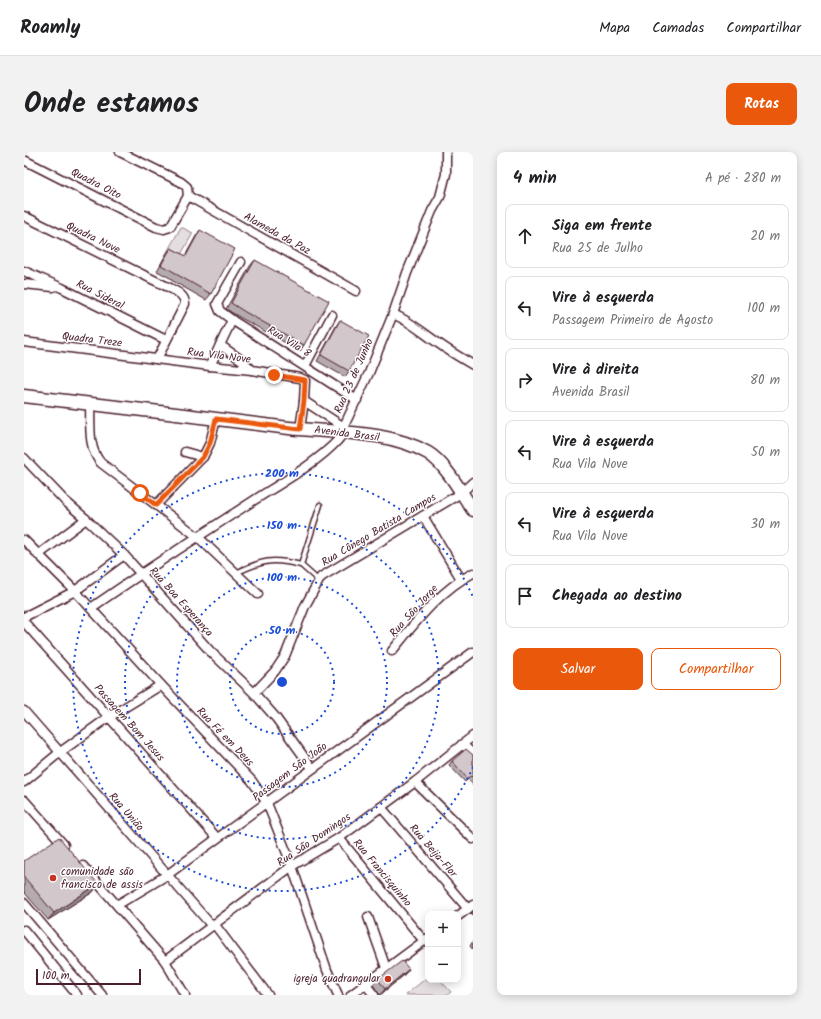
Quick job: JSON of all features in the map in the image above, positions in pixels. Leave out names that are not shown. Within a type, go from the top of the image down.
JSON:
[{"type":"main road","name":"Avenida Brasil","points":[[24,396],[300,429],[344,430],[397,441],[436,458],[473,510]]},
{"type":"street","points":[[120,152],[181,182],[187,187],[188,196]]},
{"type":"street","name":"Rua 23 de Junho","points":[[91,608],[140,573],[198,537],[314,460],[338,440],[357,400],[393,314],[407,273],[432,211],[443,190],[446,174],[446,152]]},
{"type":"street","name":"Quadra Oito","points":[[24,160],[161,229],[170,226],[188,196]]},
{"type":"street","name":"Alameda da Paz","points":[[188,196],[356,291]]},
{"type":"street","name":"Quadra Nove","points":[[24,216],[180,294],[185,304],[166,340]]},
{"type":"street","name":"Rua Vila 8","points":[[241,262],[217,304],[220,311],[357,400]]},
{"type":"street","name":"Rua Sideral","points":[[24,271],[62,288],[166,340]]},
{"type":"street","points":[[24,284],[62,288]]},
{"type":"street","points":[[393,314],[403,318],[438,343],[473,365]]},
{"type":"street","points":[[300,429],[305,380],[308,367],[332,315]]},
{"type":"street","points":[[210,366],[232,320]]},
{"type":"street","points":[[157,359],[166,340]]},
{"type":"street","name":"Quadra Treze","points":[[24,342],[157,359]]},
{"type":"street","points":[[220,345],[252,370]]},
{"type":"street","name":"Rua Vila Nove","points":[[157,359],[252,370],[305,380]]},
{"type":"street","points":[[304,401],[344,430]]},
{"type":"street","points":[[90,404],[92,442],[97,459],[198,537],[236,573],[248,590],[258,594]]},
{"type":"street","points":[[156,505],[203,457],[210,443],[216,419]]},
{"type":"street","points":[[185,452],[203,457]]},
{"type":"street","name":"Rua Boa Esperança","points":[[24,458],[65,501],[124,555],[210,651],[254,693],[276,718],[312,768]]},
{"type":"street","name":"Rua Cônego Batista Campos","points":[[254,693],[275,671],[285,656],[305,606],[321,577],[461,493],[473,482]]},
{"type":"street","points":[[423,516],[461,579]]},
{"type":"street","points":[[38,555],[86,519]]},
{"type":"street","name":"Rua Fé em Deus","points":[[26,545],[91,608],[252,782],[267,803],[292,866],[327,970],[338,995]]},
{"type":"street","points":[[24,617],[75,591],[124,555]]},
{"type":"street","name":"Rua São Jorge","points":[[392,652],[437,599],[461,579],[473,573]]},
{"type":"street","name":"Passagem Bom Jesus","points":[[24,622],[217,838]]},
{"type":"street","name":"Passagem São João","points":[[118,905],[167,875],[473,652]]},
{"type":"street","points":[[24,782],[59,753],[109,717],[161,685]]},
{"type":"street","name":"Rua União","points":[[24,711],[59,753],[213,926],[268,995]]},
{"type":"street","name":"Rua São Domingos","points":[[165,961],[292,866],[339,838],[415,782],[473,736]]},
{"type":"street","points":[[462,744],[473,754]]},
{"type":"street","points":[[415,782],[473,839]]},
{"type":"street","points":[[24,800],[118,905],[165,961],[185,995]]},
{"type":"street","name":"Rua Beija-Flor","points":[[381,807],[470,907]]},
{"type":"street","name":"Rua Francisquinho","points":[[339,838],[425,938]]},
{"type":"street","points":[[24,903],[102,995]]},
{"type":"street","points":[[461,914],[470,907]]},
{"type":"street","points":[[368,917],[386,968]]},
{"type":"street","points":[[24,930],[77,995]]},
{"type":"street","points":[[351,995],[425,940]]},
{"type":"street","points":[[366,985],[374,995]]},
{"type":"lane","points":[[301,565],[320,505]]},
{"type":"lane","points":[[236,573],[250,566],[273,560],[301,565],[319,581]]},
{"type":"shaded area","points":[[181,227],[193,233],[179,258],[167,252]]},
{"type":"shaded area","points":[[425,979],[425,983],[443,983],[451,992],[447,995],[405,995]]},
{"type":"building","points":[[200,230],[235,249],[211,294],[161,265],[171,248],[186,256]]},
{"type":"building","points":[[255,260],[329,301],[304,345],[231,303]]},
{"type":"building","points":[[340,320],[369,336],[349,371],[321,355]]},
{"type":"building","points":[[466,749],[473,755],[473,778],[471,776],[467,778],[452,761]]},
{"type":"building","name":"comunidade são francisco de assis","points":[[59,837],[98,884],[54,913],[24,877],[24,861]]},
{"type":"building","name":"igreja quadrangular","points":[[402,961],[409,969],[385,989],[378,979]]},
{"type":"place","name":"comunidade são francisco de assis","points":[[53,878]]},
{"type":"place","name":"igreja quadrangular","points":[[388,979]]},
{"type":"route","points":[[140,493],[156,505],[203,457],[209,448],[216,419],[300,429],[305,380],[295,377],[274,375]]}]
